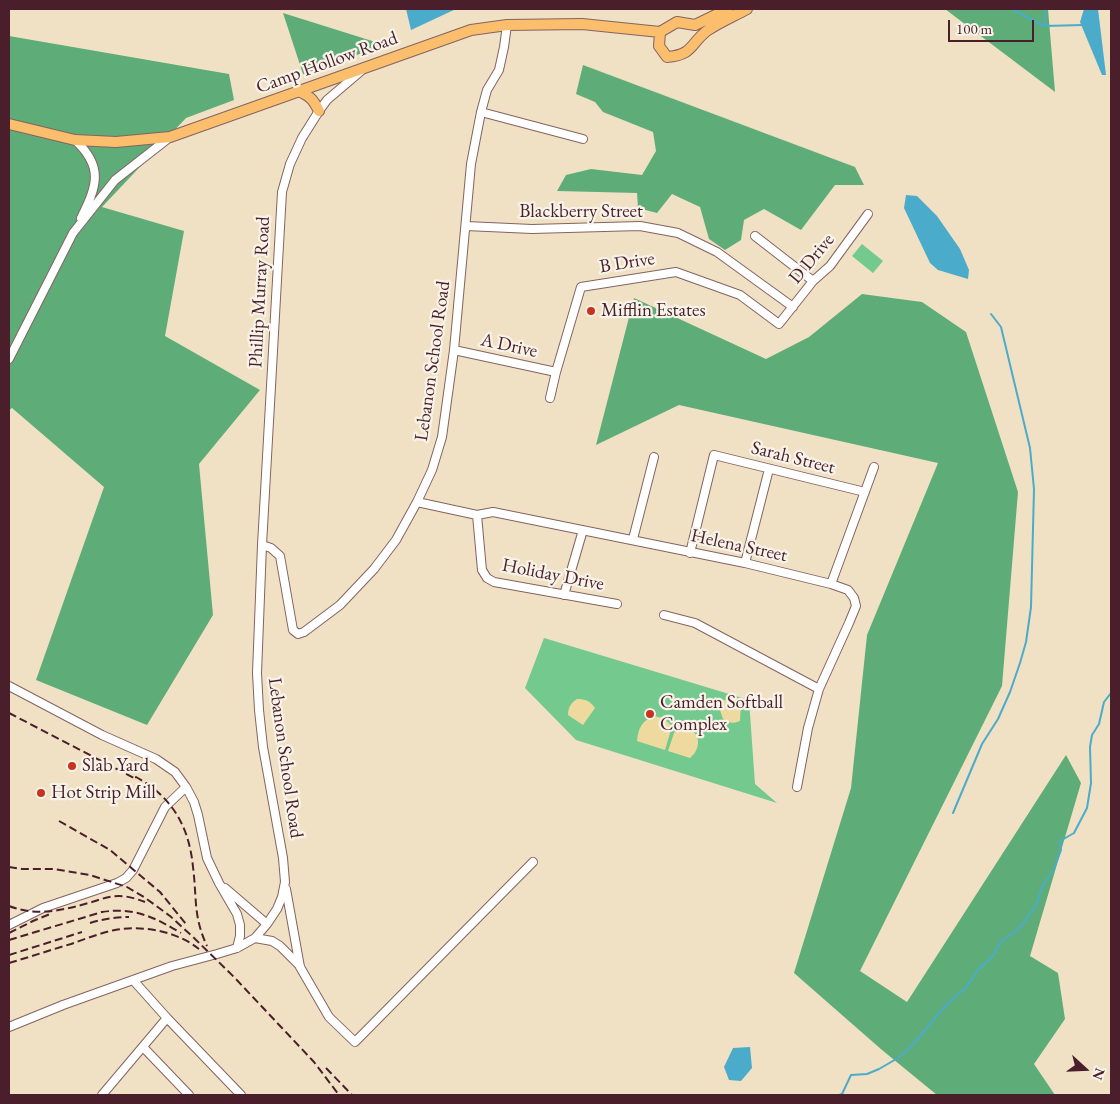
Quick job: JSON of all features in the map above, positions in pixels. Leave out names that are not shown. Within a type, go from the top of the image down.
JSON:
[{"type":"main road","name":"Camp Hollow Road","points":[[9,124],[75,140],[116,142],[170,138],[470,30],[507,25],[582,24],[660,32],[677,22],[696,25],[725,13],[746,9]]},
{"type":"main road","name":"Camp Hollow Road","points":[[660,32],[659,46],[668,57],[678,56],[689,51],[696,41],[725,13]]},
{"type":"main road","points":[[298,91],[313,100],[318,111]]},
{"type":"street","name":"Lebanon School Road","points":[[9,1027],[63,1005],[172,966],[238,948],[254,938],[277,909],[285,882],[283,858],[263,747],[257,673],[262,545],[271,548],[280,556],[293,630],[298,634],[304,632],[340,605],[374,569],[396,540],[417,502],[432,470],[442,438],[454,350],[471,164],[487,90],[499,70],[507,25]]},
{"type":"street","name":"Phillip Murray Road","points":[[262,545],[282,192],[290,164],[302,138],[318,111],[327,100],[364,68]]},
{"type":"street","points":[[481,112],[583,139]]},
{"type":"street","points":[[73,233],[115,180],[170,138]]},
{"type":"street","points":[[9,359],[90,199],[96,176],[92,160],[75,140]]},
{"type":"street","name":"D Drive","points":[[779,324],[813,281],[830,266],[868,214]]},
{"type":"street","name":"Blackberry Street","points":[[466,226],[532,229],[640,226],[678,233],[717,252],[793,307]]},
{"type":"street","points":[[755,236],[813,281]]},
{"type":"street","name":"B Drive","points":[[550,398],[581,287],[676,272],[740,295],[779,324]]},
{"type":"street","name":"A Drive","points":[[454,350],[556,372]]},
{"type":"street","name":"Sarah Street","points":[[690,552],[714,455],[865,492]]},
{"type":"street","points":[[633,540],[654,457]]},
{"type":"street","points":[[831,584],[874,467]]},
{"type":"street","points":[[745,563],[769,469]]},
{"type":"street","name":"Helena Street","points":[[417,502],[477,515],[493,512],[633,540],[745,563],[848,590],[854,598],[856,606],[819,689],[808,728],[797,787]]},
{"type":"street","name":"Holiday Drive","points":[[477,515],[482,570],[487,578],[494,582],[617,604]]},
{"type":"street","points":[[564,595],[583,530]]},
{"type":"street","points":[[664,615],[695,623],[819,689]]},
{"type":"street","points":[[9,686],[102,735],[156,759],[175,772],[194,802],[207,858],[218,883],[231,903],[240,925],[238,948]]},
{"type":"street","points":[[9,924],[42,908],[117,884],[126,878],[133,870],[165,807],[186,787]]},
{"type":"street","points":[[254,938],[272,941],[280,946],[300,967],[329,1017],[355,1042],[533,862]]},
{"type":"street","points":[[285,882],[300,967]]},
{"type":"street","points":[[218,883],[267,924]]},
{"type":"street","points":[[132,980],[241,1095]]},
{"type":"street","points":[[102,1095],[167,1018]]},
{"type":"street","points":[[142,1047],[189,1095]]},
{"type":"green space","points":[[945,9],[1048,9],[1055,92]]},
{"type":"green space","points":[[283,13],[385,45],[303,74]]},
{"type":"green space","points":[[9,36],[229,74],[234,100],[186,118],[102,207],[184,231],[165,336],[260,390],[199,464],[213,615],[147,725],[36,680],[104,487],[12,408],[9,410]]},
{"type":"green space","points":[[583,65],[855,167],[864,185],[835,185],[801,230],[764,209],[744,220],[741,240],[725,250],[709,239],[700,207],[672,194],[657,213],[638,208],[637,193],[557,191],[566,175],[591,169],[642,175],[656,151],[653,132],[603,112],[595,102],[576,94]]},
{"type":"green space","points":[[862,244],[883,261],[873,273],[852,256]]},
{"type":"green space","points":[[862,294],[922,302],[966,332],[1018,492],[1002,686],[860,971],[907,1002],[1066,755],[1081,783],[1030,956],[1058,973],[1065,1019],[1034,1064],[1055,1095],[937,1095],[794,973],[851,788],[867,635],[938,463],[679,405],[596,445],[634,298],[766,359],[809,337]]},
{"type":"green space","name":"Camden Softball Complex","points":[[544,638],[749,700],[755,784],[777,803],[576,740],[525,688]]},
{"type":"sand","points":[[577,699],[588,701],[595,708],[583,725],[568,715],[570,706]]},
{"type":"sand","points":[[723,700],[741,702],[740,721],[731,723],[723,719],[720,710]]},
{"type":"sand","points":[[654,716],[663,718],[670,724],[670,733],[665,750],[637,741],[641,726],[646,720]]},
{"type":"sand","points":[[679,727],[691,730],[697,736],[696,752],[690,758],[668,751],[674,733]]},
{"type":"water","points":[[406,9],[456,9],[411,30]]},
{"type":"water","points":[[1084,9],[1098,9],[1106,75],[1102,75],[1080,22]]},
{"type":"water","points":[[906,195],[917,196],[937,216],[960,249],[969,270],[968,279],[938,270],[930,263],[904,208]]},
{"type":"water","points":[[750,1047],[752,1068],[741,1081],[729,1080],[724,1067],[733,1048]]},
{"type":"waterway","points":[[1012,9],[1044,26],[1083,25]]},
{"type":"waterway","points":[[1044,26],[1045,9]]},
{"type":"waterway","points":[[953,813],[982,744],[998,719],[1010,692],[1026,642],[1031,607],[1034,489],[1030,448],[1001,327],[991,314]]},
{"type":"waterway","points":[[839,1095],[842,1094],[851,1075],[867,1074],[879,1069],[898,1058],[911,1047],[951,1000],[967,987],[977,971],[994,955],[1001,941],[1015,932],[1025,921],[1037,903],[1042,887],[1054,869],[1061,850],[1060,841],[1074,833],[1087,808],[1091,783],[1090,747],[1092,735],[1099,724],[1104,702],[1111,693]]},
{"type":"railway","points":[[9,713],[136,779],[136,777],[149,785],[169,803],[183,826],[191,852],[197,916],[207,946]]},
{"type":"railway","points":[[59,821],[110,850],[160,892],[186,924]]},
{"type":"railway","points":[[9,867],[54,869],[90,875],[127,887],[144,897],[170,916],[234,977],[314,1062],[339,1095]]},
{"type":"railway","points":[[9,906],[40,912],[71,908],[119,896],[145,902]]},
{"type":"railway","points":[[9,940],[102,912],[113,911],[134,912],[153,918],[181,933]]},
{"type":"railway","points":[[9,933],[50,914]]},
{"type":"railway","points":[[90,923],[129,917]]},
{"type":"railway","points":[[9,963],[104,933],[137,928],[170,934],[199,949]]},
{"type":"railway","points":[[9,955],[82,932]]},
{"type":"railway","points":[[326,1068],[352,1095]]},
{"type":"place","name":"Mifflin Estates","points":[[591,311]]},
{"type":"place","name":"Camden Softball Complex","points":[[650,714]]},
{"type":"place","name":"Slab Yard","points":[[72,766]]},
{"type":"place","name":"Hot Strip Mill","points":[[41,793]]}]
